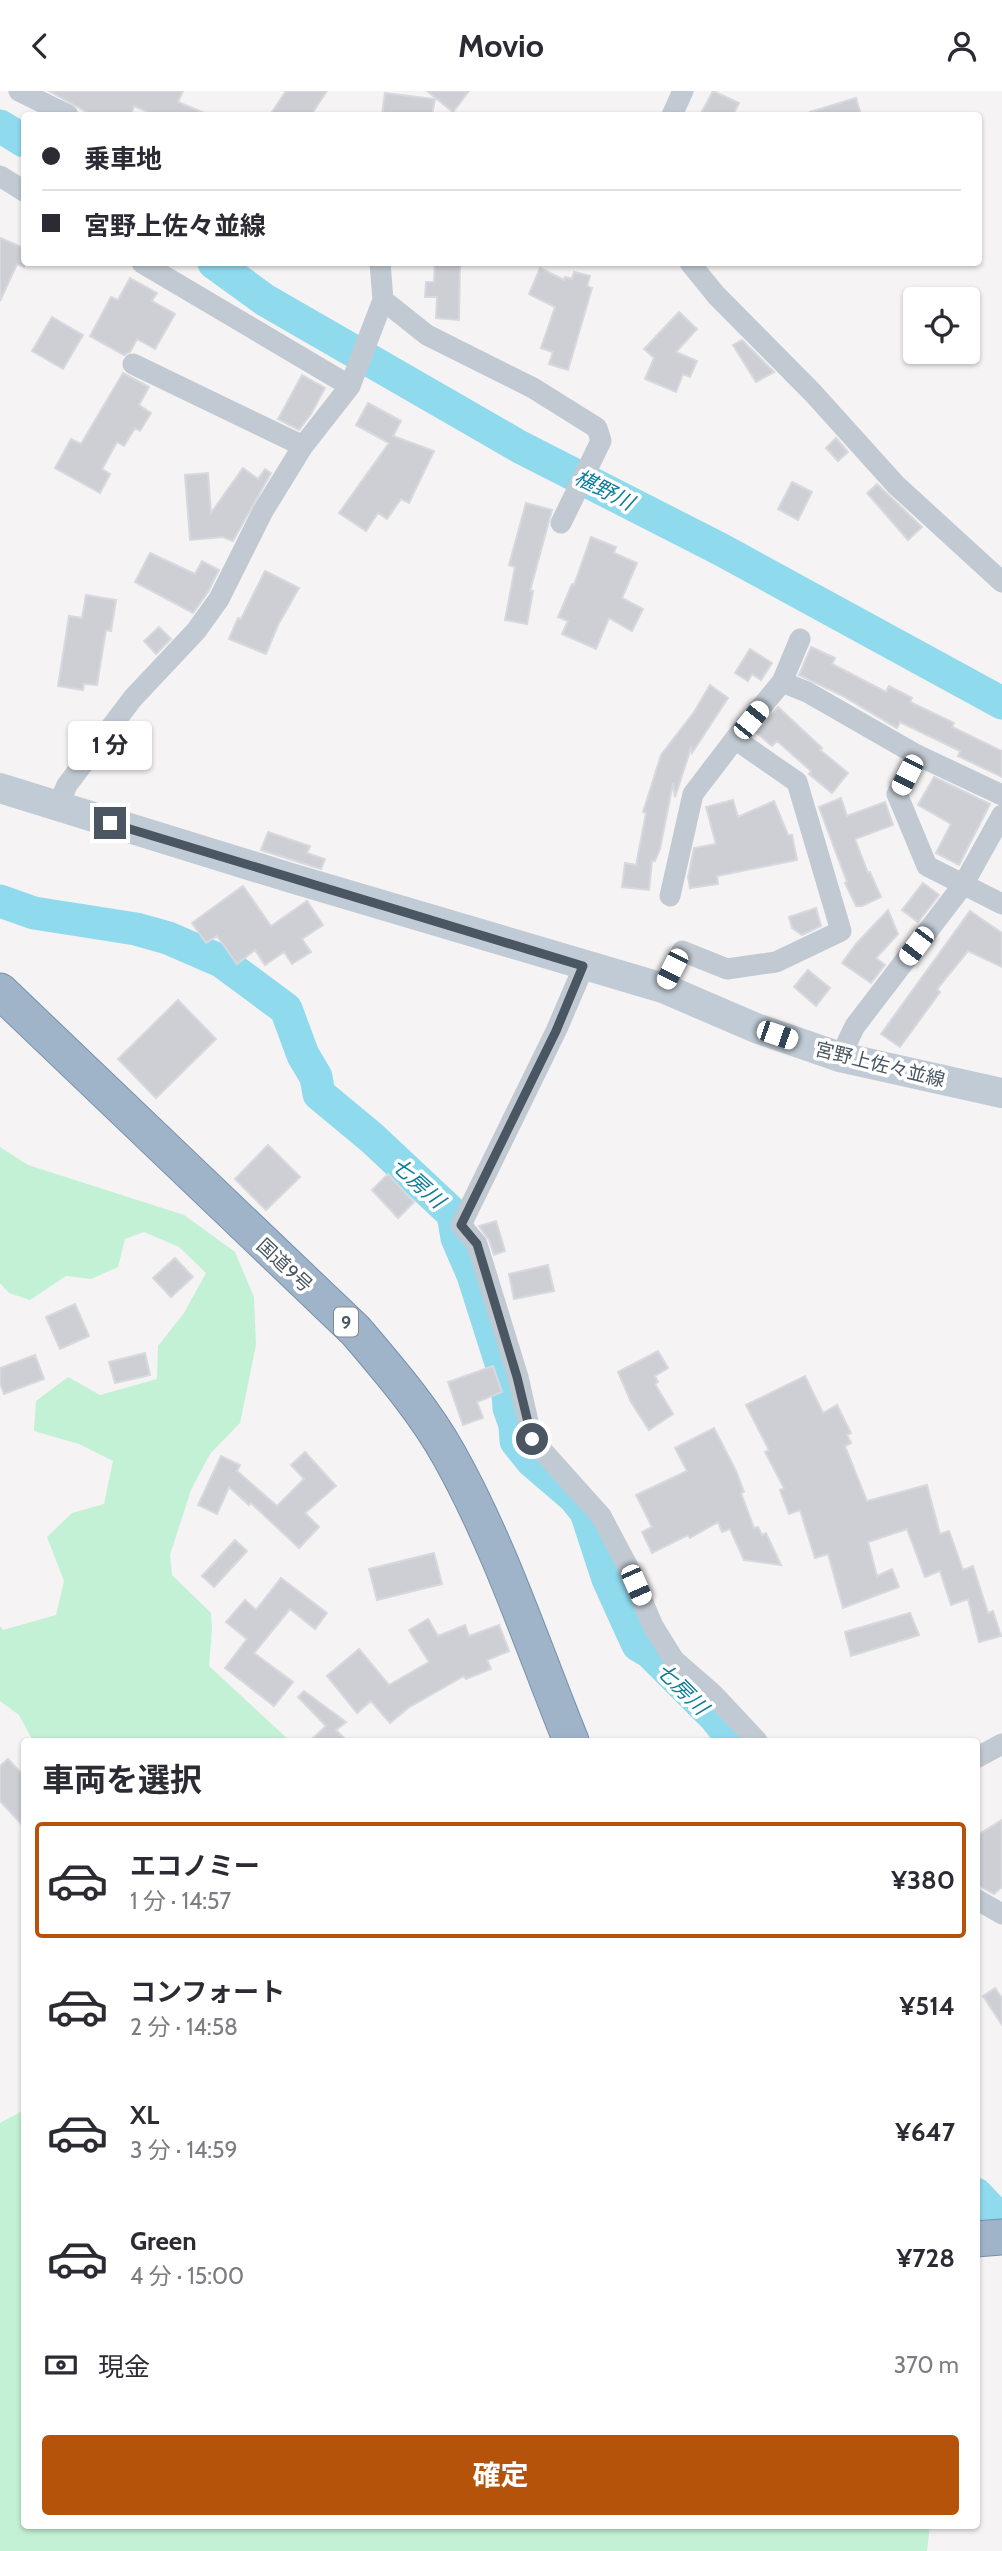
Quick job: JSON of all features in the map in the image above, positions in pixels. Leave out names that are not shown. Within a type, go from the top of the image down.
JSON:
[{"type":"highway","name":"国道9号","points":[[0,991],[356,1331],[405,1390],[449,1454],[493,1547],[570,1738]]},
{"type":"highway","points":[[980,2239],[1002,2237]]},
{"type":"main road","name":"宮野上佐々並線","points":[[0,788],[663,988],[756,1028],[840,1057],[1002,1093]]},
{"type":"street","points":[[19,91],[62,112]]},
{"type":"street","points":[[673,112],[683,91]]},
{"type":"street","points":[[0,176],[21,189]]},
{"type":"street","points":[[147,266],[351,383]]},
{"type":"street","points":[[58,806],[67,785],[133,698],[196,631],[219,599],[263,511],[303,446],[351,383],[381,306],[380,266]]},
{"type":"street","points":[[692,266],[716,295],[813,393],[896,485],[1002,582]]},
{"type":"street","points":[[381,306],[427,335],[533,388],[597,428],[601,440],[561,523]]},
{"type":"street","points":[[133,363],[303,446]]},
{"type":"street","points":[[670,896],[693,794],[782,682],[800,639]]},
{"type":"street","points":[[782,682],[807,692],[917,755],[1002,795]]},
{"type":"street","points":[[663,988],[682,951],[727,969],[776,962],[841,931],[797,782],[735,739]]},
{"type":"street","points":[[917,755],[897,795],[927,866],[1002,904]]},
{"type":"street","points":[[840,1057],[855,1026],[962,885],[1002,815]]},
{"type":"street","points":[[583,966],[556,1031],[461,1225],[477,1244],[517,1377],[532,1439],[601,1516],[627,1565],[653,1626],[674,1660],[713,1694],[754,1738]]},
{"type":"street","points":[[980,1756],[1002,1744]]},
{"type":"street","points":[[980,1901],[1002,1914]]},
{"type":"green space","points":[[0,1147],[28,1165],[184,1215],[235,1252],[254,1297],[256,1345],[240,1423],[210,1454],[191,1490],[170,1555],[172,1575],[211,1613],[209,1666],[287,1738],[31,1738],[19,1715],[0,1701],[0,1626],[3,1630],[56,1615],[64,1581],[47,1537],[72,1513],[104,1504],[113,1461],[79,1444],[34,1431],[36,1401],[68,1377],[100,1395],[157,1379],[158,1346],[184,1313],[206,1273],[179,1247],[144,1232],[125,1239],[118,1267],[91,1279],[66,1276],[30,1300],[9,1293],[0,1283]]},
{"type":"green space","points":[[21,2112],[21,2529],[930,2529],[927,2551],[0,2551],[0,2123]]},
{"type":"building","points":[[49,91],[183,91],[178,102],[202,112],[148,112],[134,106],[132,112],[87,112]]},
{"type":"building","points":[[286,91],[327,91],[313,112],[272,112]]},
{"type":"building","points":[[427,91],[469,91],[453,112]]},
{"type":"building","points":[[713,91],[739,103],[734,112],[702,112]]},
{"type":"building","points":[[385,93],[435,99],[433,112],[382,112]]},
{"type":"building","points":[[856,98],[860,112],[810,112]]},
{"type":"building","points":[[0,238],[21,247],[21,266],[17,264],[0,301]]},
{"type":"building","points":[[435,266],[460,266],[459,320],[436,318],[437,297],[425,297],[426,282],[434,282]]},
{"type":"building","points":[[540,268],[564,280],[565,277],[572,279],[574,272],[590,276],[587,286],[592,288],[568,370],[549,364],[553,352],[541,348],[555,307],[529,294]]},
{"type":"building","points":[[130,278],[157,293],[152,301],[175,314],[155,349],[137,339],[130,352],[124,355],[90,336],[111,297],[118,300]]},
{"type":"building","points":[[679,312],[697,329],[676,352],[697,361],[690,377],[683,374],[676,392],[645,379],[654,358],[644,349]]},
{"type":"building","points":[[52,317],[83,335],[63,369],[32,351]]},
{"type":"building","points":[[742,340],[774,372],[756,382],[733,345]]},
{"type":"building","points":[[123,373],[149,387],[139,405],[151,413],[140,431],[135,428],[124,446],[117,442],[102,469],[110,474],[100,493],[55,468],[71,439],[81,444]]},
{"type":"building","points":[[302,375],[325,388],[299,430],[278,419]]},
{"type":"building","points":[[368,403],[401,421],[393,436],[434,451],[409,503],[401,499],[387,519],[378,513],[366,531],[339,513],[389,443],[356,425]]},
{"type":"building","points":[[836,438],[848,452],[838,461],[826,448]]},
{"type":"building","points":[[243,468],[258,479],[265,469],[271,473],[233,541],[223,537],[190,540],[185,475],[208,473],[211,513]]},
{"type":"building","points":[[792,482],[812,492],[798,520],[778,509]]},
{"type":"building","points":[[877,484],[922,527],[908,540],[867,493]]},
{"type":"building","points":[[526,503],[552,510],[530,591],[533,591],[527,624],[505,620],[515,567],[509,565]]},
{"type":"building","points":[[591,537],[616,547],[614,553],[637,563],[622,598],[643,609],[632,631],[609,618],[596,649],[562,634],[568,621],[558,617],[572,584],[574,585]]},
{"type":"building","points":[[150,553],[195,574],[202,561],[219,570],[193,613],[135,582]]},
{"type":"building","points":[[265,571],[299,588],[278,625],[266,654],[229,639]]},
{"type":"building","points":[[86,595],[116,600],[111,631],[106,630],[97,685],[84,684],[83,690],[58,686],[69,616],[82,618]]},
{"type":"building","points":[[159,627],[171,639],[156,654],[144,641]]},
{"type":"building","points":[[811,647],[835,658],[832,664],[886,692],[889,686],[912,698],[910,702],[954,723],[952,727],[1002,751],[1002,777],[958,756],[960,751],[900,722],[897,728],[841,695],[799,675]]},
{"type":"building","points":[[750,649],[772,663],[761,680],[752,674],[748,681],[735,673]]},
{"type":"building","points":[[710,685],[728,698],[692,753],[691,748],[675,797],[673,783],[660,849],[655,861],[652,861],[649,890],[622,887],[625,863],[636,865],[646,813],[643,812],[661,755],[694,712]]},
{"type":"building","points":[[778,707],[822,748],[820,750],[848,773],[832,793],[777,741],[772,746],[757,733]]},
{"type":"building","points":[[934,777],[990,804],[959,865],[936,853],[951,824],[918,805]]},
{"type":"building","points":[[841,798],[847,816],[885,802],[893,825],[855,839],[881,897],[862,906],[856,906],[845,883],[847,882],[819,807]]},
{"type":"building","points":[[733,800],[738,817],[774,801],[788,835],[792,835],[797,860],[717,876],[718,884],[690,888],[688,877],[694,848],[716,844],[706,807]]},
{"type":"building","points":[[268,832],[310,846],[307,853],[325,859],[321,869],[261,850]]},
{"type":"building","points":[[923,883],[939,895],[918,922],[902,910]]},
{"type":"building","points":[[243,886],[271,926],[307,901],[323,925],[302,939],[311,952],[292,964],[284,952],[265,965],[255,950],[237,964],[217,936],[206,943],[192,923]]},
{"type":"building","points":[[816,908],[821,926],[802,935],[792,928],[789,917]]},
{"type":"building","points":[[888,910],[898,934],[876,958],[885,965],[871,983],[842,963]]},
{"type":"building","points":[[970,911],[1002,933],[1002,967],[968,951],[937,989],[940,992],[900,1047],[881,1034]]},
{"type":"building","points":[[808,970],[830,988],[816,1006],[794,987]]},
{"type":"building","points":[[178,1000],[216,1039],[156,1098],[118,1059]]},
{"type":"building","points":[[268,1145],[300,1177],[266,1210],[235,1179]]},
{"type":"building","points":[[388,1174],[414,1202],[398,1218],[372,1190]]},
{"type":"building","points":[[496,1221],[505,1251],[494,1255],[489,1240],[479,1226]]},
{"type":"building","points":[[175,1258],[193,1277],[171,1297],[153,1278]]},
{"type":"building","points":[[548,1265],[554,1291],[514,1299],[509,1274]]},
{"type":"building","points":[[75,1304],[89,1336],[60,1349],[46,1317]]},
{"type":"building","points":[[658,1351],[668,1368],[655,1376],[658,1382],[655,1384],[673,1414],[649,1430],[631,1402],[618,1372]]},
{"type":"building","points":[[145,1353],[150,1375],[115,1383],[109,1362]]},
{"type":"building","points":[[35,1355],[44,1379],[4,1394],[0,1383],[0,1368]]},
{"type":"building","points":[[493,1366],[502,1392],[477,1402],[483,1418],[463,1425],[448,1382]]},
{"type":"building","points":[[805,1376],[823,1413],[837,1405],[851,1433],[847,1435],[851,1443],[845,1446],[867,1501],[927,1485],[940,1534],[949,1531],[963,1570],[973,1566],[988,1613],[993,1611],[1001,1636],[979,1642],[968,1599],[951,1605],[940,1571],[925,1577],[907,1529],[868,1542],[877,1576],[892,1569],[899,1587],[843,1608],[828,1554],[815,1558],[800,1510],[789,1514],[780,1490],[784,1488],[765,1452],[769,1450],[746,1405]]},
{"type":"building","points":[[714,1428],[736,1471],[754,1528],[758,1527],[762,1535],[766,1533],[781,1565],[744,1560],[730,1529],[722,1532],[718,1522],[690,1538],[688,1535],[652,1553],[642,1532],[652,1527],[636,1495],[687,1471],[675,1448]]},
{"type":"building","points":[[305,1452],[336,1486],[305,1513],[319,1527],[299,1548],[251,1503],[249,1505],[229,1487],[217,1514],[198,1505],[221,1456],[240,1465],[237,1471],[277,1506],[304,1479],[291,1465]]},
{"type":"building","points":[[235,1540],[247,1551],[214,1587],[202,1576]]},
{"type":"building","points":[[434,1553],[442,1584],[377,1600],[369,1569]]},
{"type":"building","points":[[281,1578],[327,1613],[315,1629],[290,1609],[254,1653],[293,1682],[274,1706],[225,1668],[247,1639],[226,1622],[245,1600],[256,1610]]},
{"type":"building","points":[[910,1613],[919,1635],[851,1656],[845,1632]]},
{"type":"building","points":[[428,1619],[438,1636],[465,1625],[469,1636],[499,1625],[509,1651],[487,1660],[491,1669],[466,1679],[464,1676],[408,1708],[390,1723],[371,1701],[357,1713],[327,1676],[359,1649],[389,1685],[429,1662],[409,1630]]},
{"type":"building","points":[[304,1691],[346,1722],[336,1730],[344,1738],[313,1738],[326,1726],[298,1697]]},
{"type":"building","points":[[8,1759],[21,1773],[21,1824],[0,1801],[0,1766]]},
{"type":"building","points":[[1002,1820],[1002,1887],[994,1894],[980,1886],[980,1834]]},
{"type":"building","points":[[995,1988],[1002,1998],[1002,2025],[983,1996]]},
{"type":"waterway","name":"椹野川","points":[[0,126],[21,139]]},
{"type":"waterway","name":"椹野川","points":[[218,266],[265,300],[520,447],[720,549],[1002,703]]},
{"type":"waterway","name":"七房川","points":[[0,901],[34,913],[136,929],[168,938],[221,961],[286,1009],[303,1055],[316,1077],[319,1094],[372,1138],[453,1214],[457,1238],[473,1275],[507,1382],[516,1441],[532,1461],[574,1497],[586,1512],[608,1579],[638,1645],[650,1652],[715,1717],[732,1738]]},
{"type":"waterway","name":"七房川","points":[[980,2198],[993,2212]]},
{"type":"route","points":[[110,823],[583,966],[556,1031],[461,1225],[477,1244],[517,1377],[532,1439]]}]
